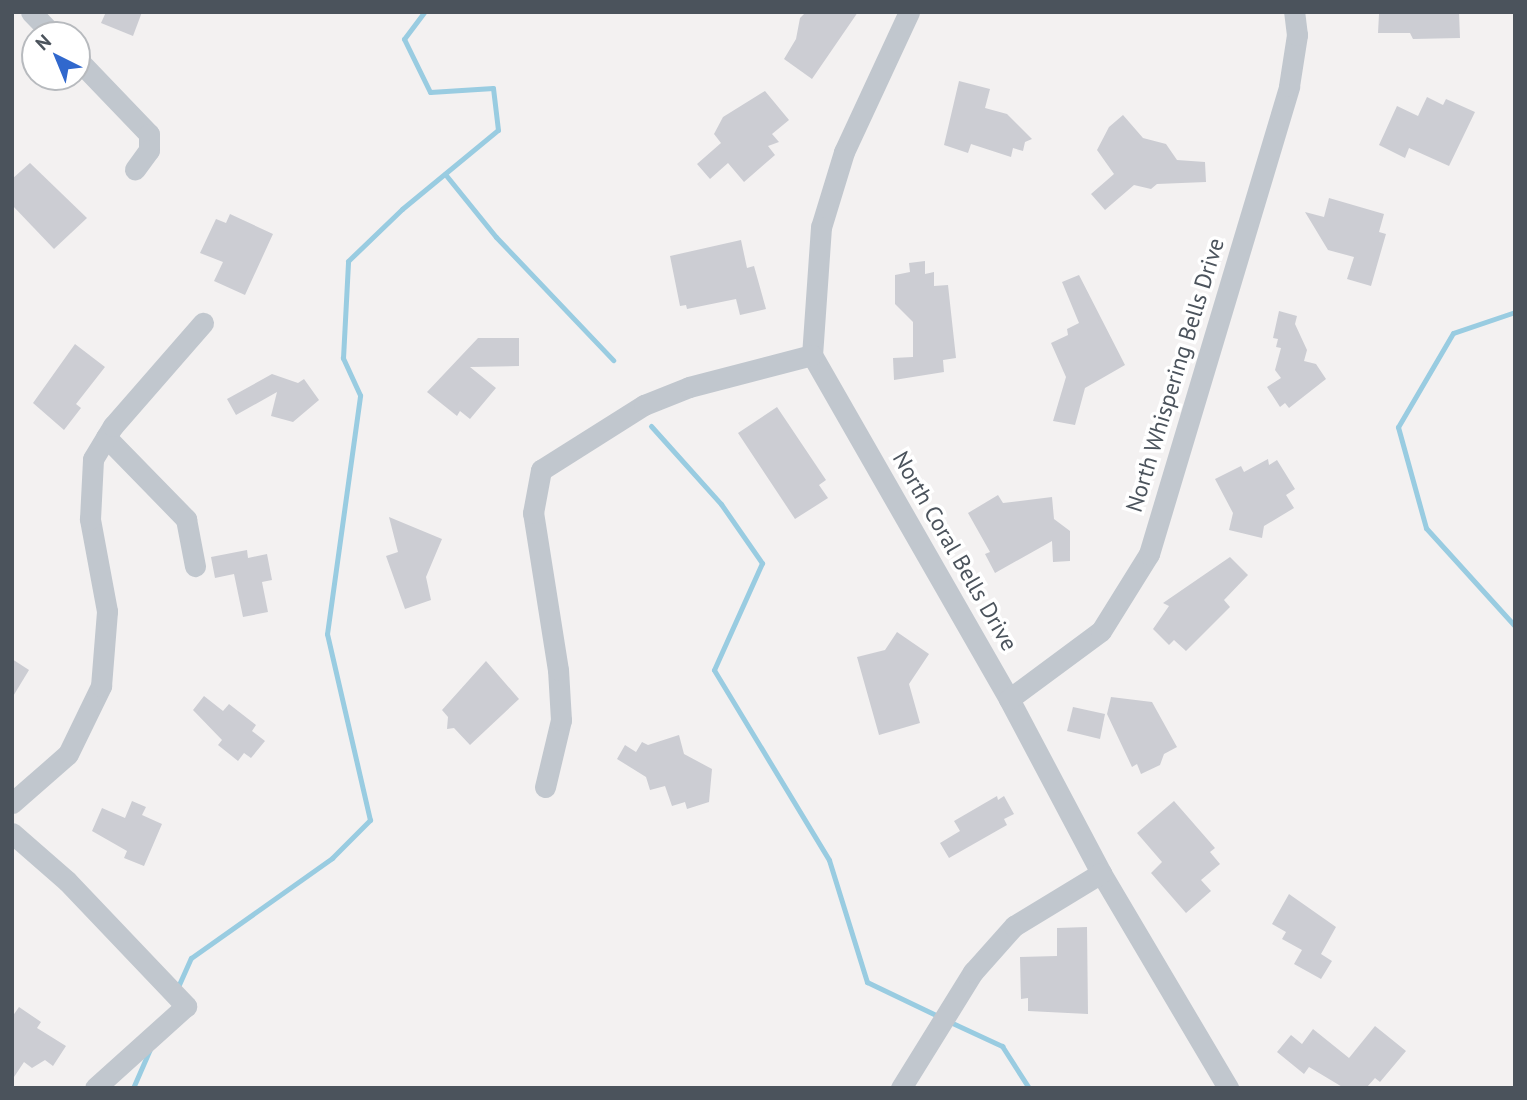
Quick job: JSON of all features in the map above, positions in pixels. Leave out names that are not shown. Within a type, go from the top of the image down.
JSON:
[{"type":"street","points":[[545,787],[561,720],[558,670],[533,513],[541,470],[644,405],[689,387],[812,355],[821,227],[845,152],[909,12]]},
{"type":"street","name":"North Whispering Bells Drive","points":[[1009,699],[1101,631],[1149,554],[1289,86],[1297,34],[1294,12]]},
{"type":"street","points":[[91,73],[149,134],[149,150],[135,169]]},
{"type":"street","points":[[12,803],[68,754],[100,686],[107,611],[90,519],[93,459],[106,437],[203,323]]},
{"type":"street","name":"North Coral Bells Drive","points":[[812,355],[1009,699],[1101,873],[1228,1088]]},
{"type":"street","points":[[106,437],[163,491],[186,519],[195,566]]},
{"type":"street","points":[[12,834],[67,881],[186,1006],[95,1088]]},
{"type":"street","points":[[901,1088],[973,972],[1014,926],[1101,873]]},
{"type":"building","points":[[106,12],[142,12],[133,36],[101,23]]},
{"type":"building","points":[[806,12],[858,12],[812,79],[784,59],[796,39],[800,18]]},
{"type":"building","points":[[1459,12],[1460,38],[1413,39],[1410,33],[1378,33],[1379,14]]},
{"type":"building","points":[[959,81],[990,89],[985,108],[1007,114],[1032,139],[1025,142],[1023,151],[1013,148],[1011,157],[971,144],[968,153],[944,145]]},
{"type":"building","points":[[765,91],[789,120],[772,134],[779,142],[768,146],[775,155],[744,182],[728,163],[710,179],[697,164],[721,143],[714,134],[723,117]]},
{"type":"building","points":[[1427,97],[1443,105],[1446,99],[1475,112],[1449,166],[1409,148],[1405,158],[1379,145],[1397,106],[1418,116]]},
{"type":"building","points":[[1123,115],[1143,138],[1166,144],[1177,160],[1205,162],[1206,182],[1157,184],[1151,189],[1134,185],[1105,210],[1091,194],[1114,174],[1097,150],[1109,127]]},
{"type":"building","points":[[30,163],[87,218],[54,249],[12,205],[12,179]]},
{"type":"building","points":[[1329,198],[1384,214],[1379,232],[1386,234],[1371,286],[1347,279],[1354,257],[1328,250],[1305,212],[1324,217]]},
{"type":"building","points":[[230,214],[273,234],[245,295],[214,281],[223,262],[200,253],[216,219],[226,223]]},
{"type":"building","points":[[741,240],[747,268],[754,266],[766,309],[740,315],[736,299],[687,309],[686,305],[680,306],[670,256]]},
{"type":"building","points":[[925,261],[925,274],[934,272],[934,286],[948,285],[956,358],[943,360],[944,372],[894,380],[893,358],[913,357],[913,322],[895,304],[895,275],[910,272],[909,263]]},
{"type":"building","points":[[1079,275],[1125,365],[1085,388],[1075,425],[1053,421],[1066,377],[1051,343],[1068,335],[1067,329],[1079,323],[1062,282]]},
{"type":"building","points":[[1279,311],[1297,316],[1295,324],[1307,350],[1304,361],[1316,364],[1326,379],[1289,408],[1285,403],[1280,407],[1267,387],[1281,378],[1275,370],[1281,348],[1276,347],[1278,339],[1273,338]]},
{"type":"building","points":[[478,338],[519,338],[519,366],[470,367],[496,388],[470,419],[460,411],[457,416],[427,392]]},
{"type":"building","points":[[75,344],[105,367],[76,404],[81,408],[64,430],[33,403]]},
{"type":"building","points":[[272,374],[298,383],[304,379],[319,400],[293,422],[271,416],[277,392],[236,415],[227,399]]},
{"type":"building","points":[[777,407],[826,480],[819,485],[828,498],[795,519],[738,433]]},
{"type":"building","points":[[1268,459],[1269,465],[1277,460],[1295,489],[1286,495],[1294,508],[1264,526],[1262,538],[1229,530],[1233,513],[1215,479],[1241,466],[1244,472]]},
{"type":"building","points":[[998,495],[1003,503],[1052,497],[1054,519],[1070,531],[1070,561],[1053,562],[1052,541],[995,573],[985,554],[990,552],[968,513]]},
{"type":"building","points":[[389,517],[442,539],[426,577],[431,600],[405,609],[386,556],[398,552]]},
{"type":"building","points":[[247,550],[248,558],[267,554],[272,580],[262,582],[268,612],[243,617],[234,574],[215,578],[211,557]]},
{"type":"building","points":[[1230,557],[1248,575],[1224,600],[1230,607],[1186,651],[1174,640],[1169,645],[1153,629],[1169,606],[1163,603]]},
{"type":"building","points":[[897,632],[929,654],[909,684],[920,723],[879,735],[857,657],[885,650]]},
{"type":"building","points":[[12,659],[29,670],[12,698]]},
{"type":"building","points":[[486,661],[519,699],[470,745],[454,728],[447,729],[448,717],[442,710]]},
{"type":"building","points":[[204,696],[223,711],[229,704],[256,725],[252,731],[265,741],[251,758],[244,753],[238,761],[218,745],[222,740],[193,710]]},
{"type":"building","points":[[1111,697],[1152,702],[1177,747],[1164,754],[1160,765],[1141,774],[1137,764],[1132,767],[1107,714]]},
{"type":"building","points":[[1073,707],[1105,714],[1100,739],[1067,731]]},
{"type":"building","points":[[679,735],[684,754],[712,769],[709,802],[687,809],[685,802],[672,806],[665,786],[650,790],[646,777],[617,759],[625,745],[636,752],[642,742],[648,745]]},
{"type":"building","points":[[997,796],[998,800],[1004,796],[1014,814],[1004,819],[1007,825],[949,858],[940,843],[960,831],[954,821]]},
{"type":"building","points":[[132,801],[146,807],[142,815],[162,824],[144,866],[124,858],[127,851],[92,831],[102,808],[125,818]]},
{"type":"building","points":[[1174,801],[1215,848],[1210,852],[1220,864],[1201,880],[1211,891],[1186,913],[1151,873],[1162,862],[1137,833]]},
{"type":"building","points":[[1289,894],[1336,927],[1321,954],[1332,961],[1321,979],[1294,964],[1302,950],[1282,939],[1286,932],[1272,924]]},
{"type":"building","points":[[1087,927],[1088,1014],[1028,1011],[1028,998],[1021,999],[1020,957],[1057,956],[1057,928]]},
{"type":"building","points":[[19,1007],[41,1022],[37,1028],[66,1046],[53,1066],[45,1060],[32,1068],[24,1062],[12,1080],[12,1017]]},
{"type":"building","points":[[1375,1026],[1406,1051],[1380,1082],[1375,1078],[1367,1087],[1344,1088],[1309,1067],[1304,1074],[1277,1052],[1291,1035],[1302,1044],[1313,1029],[1349,1058]]},
{"type":"waterway","points":[[177,989],[191,958],[332,858],[370,820],[327,634],[360,395],[343,358],[348,261],[402,209],[498,130],[493,88],[430,92],[404,39],[424,12]]},
{"type":"waterway","points":[[445,174],[496,237],[613,360]]},
{"type":"waterway","points":[[1515,312],[1453,333],[1398,427],[1426,528],[1515,626]]},
{"type":"waterway","points":[[651,426],[721,504],[762,563],[714,670],[829,860],[867,982],[940,1017]]},
{"type":"waterway","points":[[948,1021],[1002,1046],[1029,1088]]},
{"type":"waterway","points":[[133,1088],[150,1049]]}]
